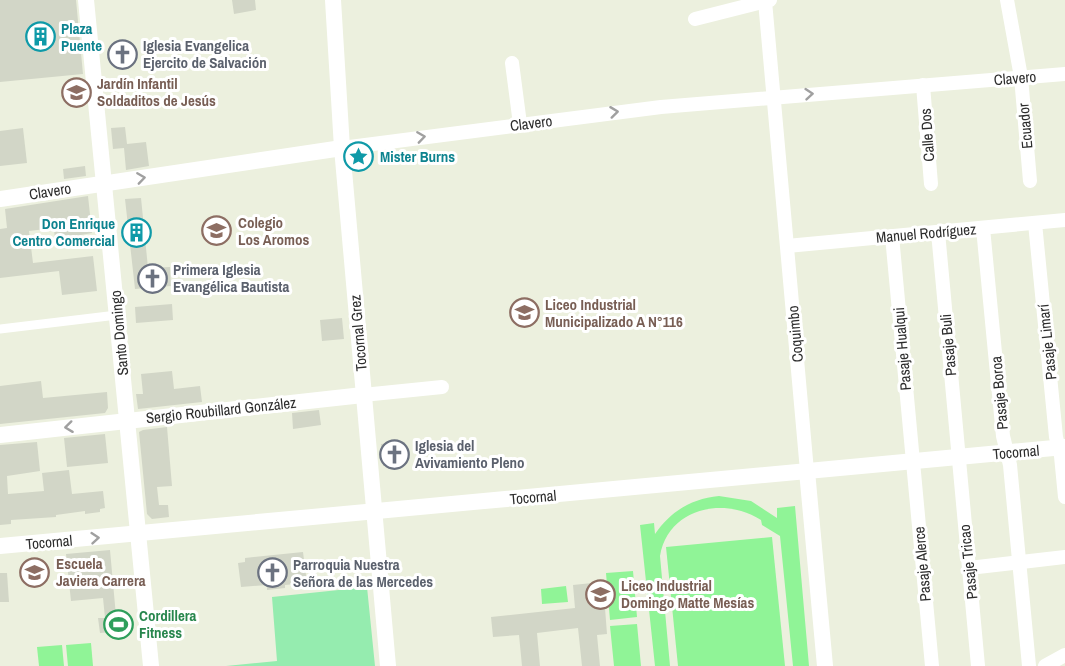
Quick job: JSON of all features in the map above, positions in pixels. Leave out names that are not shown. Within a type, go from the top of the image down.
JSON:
[{"type":"street","name":"Santo Domingo","points":[[86,0],[151,666]]},
{"type":"street","name":"Tocornal Grez","points":[[333,0],[342,148],[388,666]]},
{"type":"street","name":"Ecuador","points":[[1007,0],[1021,77],[1030,181]]},
{"type":"street","points":[[695,19],[767,1]]},
{"type":"street","name":"Coquimbo","points":[[767,1],[825,666]]},
{"type":"street","points":[[512,63],[519,124]]},
{"type":"street","name":"Clavero","points":[[0,199],[342,148],[661,106],[1065,74]]},
{"type":"street","name":"Calle Dos","points":[[923,85],[930,184]]},
{"type":"street","name":"Manuel Rodríguez","points":[[787,246],[1065,220]]},
{"type":"street","name":"Pasaje Limarí","points":[[1035,223],[1056,437],[1062,448],[1065,497]]},
{"type":"street","name":"Pasaje Boroa","points":[[983,228],[1003,436],[1010,465],[1029,666]]},
{"type":"street","name":"Pasaje Buli","points":[[938,232],[958,457]]},
{"type":"street","name":"Pasaje Hualqui","points":[[892,236],[913,461]]},
{"type":"street","points":[[0,329],[117,315]]},
{"type":"street","name":"Sergio Roubillard González","points":[[0,435],[442,387]]},
{"type":"street","name":"Tocornal","points":[[0,546],[1062,448]]},
{"type":"street","name":"Pasaje Tricao","points":[[958,457],[978,666]]},
{"type":"street","name":"Pasaje Alerce","points":[[913,461],[932,666]]},
{"type":"street","points":[[969,568],[1065,557]]},
{"type":"street","points":[[1045,666],[1065,655]]},
{"type":"green space","points":[[719,496],[751,501],[777,518],[777,508],[795,506],[809,666],[793,666],[780,536],[762,525],[761,520],[746,513],[715,508],[686,517],[674,527],[665,540],[660,556],[670,666],[655,666],[640,525],[654,523],[655,534],[668,519],[691,503]]},
{"type":"green space","points":[[772,537],[785,666],[678,666],[666,547]]},
{"type":"green space","points":[[633,571],[637,617],[610,620],[606,573]]},
{"type":"green space","points":[[566,586],[568,602],[542,604],[541,589]]},
{"type":"green space","points":[[367,587],[375,666],[226,666],[277,661],[272,597]]},
{"type":"green space","points":[[637,624],[641,666],[614,666],[610,626]]},
{"type":"green space","points":[[91,643],[93,666],[68,666],[66,645]]},
{"type":"green space","points":[[62,645],[64,666],[39,666],[37,647]]},
{"type":"building","name":"Plaza Puente","points":[[0,0],[76,0],[83,74],[0,82]]},
{"type":"building","points":[[232,0],[255,0],[256,10],[234,14]]},
{"type":"building","name":"Iglesia Evangelica Ejercito de Salvación","points":[[134,48],[134,58],[111,60],[110,49]]},
{"type":"building","points":[[125,127],[127,144],[146,142],[149,166],[126,170],[124,148],[113,149],[111,128]]},
{"type":"building","points":[[23,128],[27,163],[0,166],[0,131]]},
{"type":"building","points":[[85,166],[86,176],[64,179],[63,169]]},
{"type":"building","points":[[88,196],[92,233],[55,241],[54,228],[29,231],[33,263],[93,256],[97,291],[62,295],[59,271],[0,278],[0,229],[7,228],[5,209]]},
{"type":"building","points":[[141,198],[148,268],[170,267],[171,286],[135,289],[125,199]]},
{"type":"building","points":[[172,304],[173,320],[136,323],[135,307]]},
{"type":"building","points":[[342,318],[344,339],[322,341],[320,320]]},
{"type":"building","points":[[172,371],[174,389],[200,386],[202,402],[138,409],[136,394],[143,394],[141,374]]},
{"type":"building","points":[[41,381],[43,398],[107,392],[108,408],[105,413],[0,424],[0,386]]},
{"type":"building","points":[[319,410],[321,425],[293,429],[292,413]]},
{"type":"building","points":[[167,427],[172,486],[157,487],[159,505],[168,505],[169,517],[152,519],[147,514],[139,432]]},
{"type":"building","points":[[105,434],[108,463],[67,467],[64,438]]},
{"type":"building","points":[[37,442],[40,471],[7,476],[8,494],[44,491],[42,473],[69,470],[72,494],[103,491],[105,508],[100,509],[100,512],[85,514],[85,511],[56,515],[56,517],[11,520],[11,524],[0,525],[0,445]]},
{"type":"building","name":"Iglesia del Avivamiento Pleno","points":[[405,442],[407,464],[383,466],[381,444]]},
{"type":"building","points":[[110,550],[116,616],[119,616],[120,631],[100,633],[98,618],[105,618],[103,598],[71,601],[66,554]]},
{"type":"building","name":"Parroquia Nuestra Señora de las Mercedes","points":[[303,552],[307,583],[285,585],[285,588],[267,590],[267,585],[241,587],[238,563],[245,562],[245,558]]},
{"type":"building","points":[[0,573],[7,573],[9,602],[0,602]]},
{"type":"building","points":[[592,583],[595,609],[605,608],[607,634],[597,635],[600,666],[582,666],[578,628],[537,633],[540,666],[522,666],[519,635],[493,637],[491,617],[575,608],[573,585]]},
{"type":"place","name":"Plaza Puente","points":[[40,37]]},
{"type":"place","name":"Iglesia Evangelica Ejercito de Salvación","points":[[122,54]]},
{"type":"place","name":"Jardín Infantil Soldaditos de Jesús","points":[[76,92]]},
{"type":"place","name":"Mister Burns","points":[[359,156]]},
{"type":"place","name":"Colegio Los Aromos","points":[[217,231]]},
{"type":"place","name":"Don Enrique Centro Comercial","points":[[136,232]]},
{"type":"place","name":"Primera Iglesia Evangélica Bautista","points":[[152,278]]},
{"type":"place","name":"Liceo Industrial Municipalizado A N°116","points":[[524,313]]},
{"type":"place","name":"Iglesia del Avivamiento Pleno","points":[[394,454]]},
{"type":"place","name":"Escuela Javiera Carrera","points":[[35,572]]},
{"type":"place","name":"Parroquia Nuestra Señora de las Mercedes","points":[[272,573]]},
{"type":"place","name":"Liceo Industrial Domingo Matte Mesías","points":[[600,594]]},
{"type":"place","name":"Cordillera Fitness","points":[[118,624]]}]
